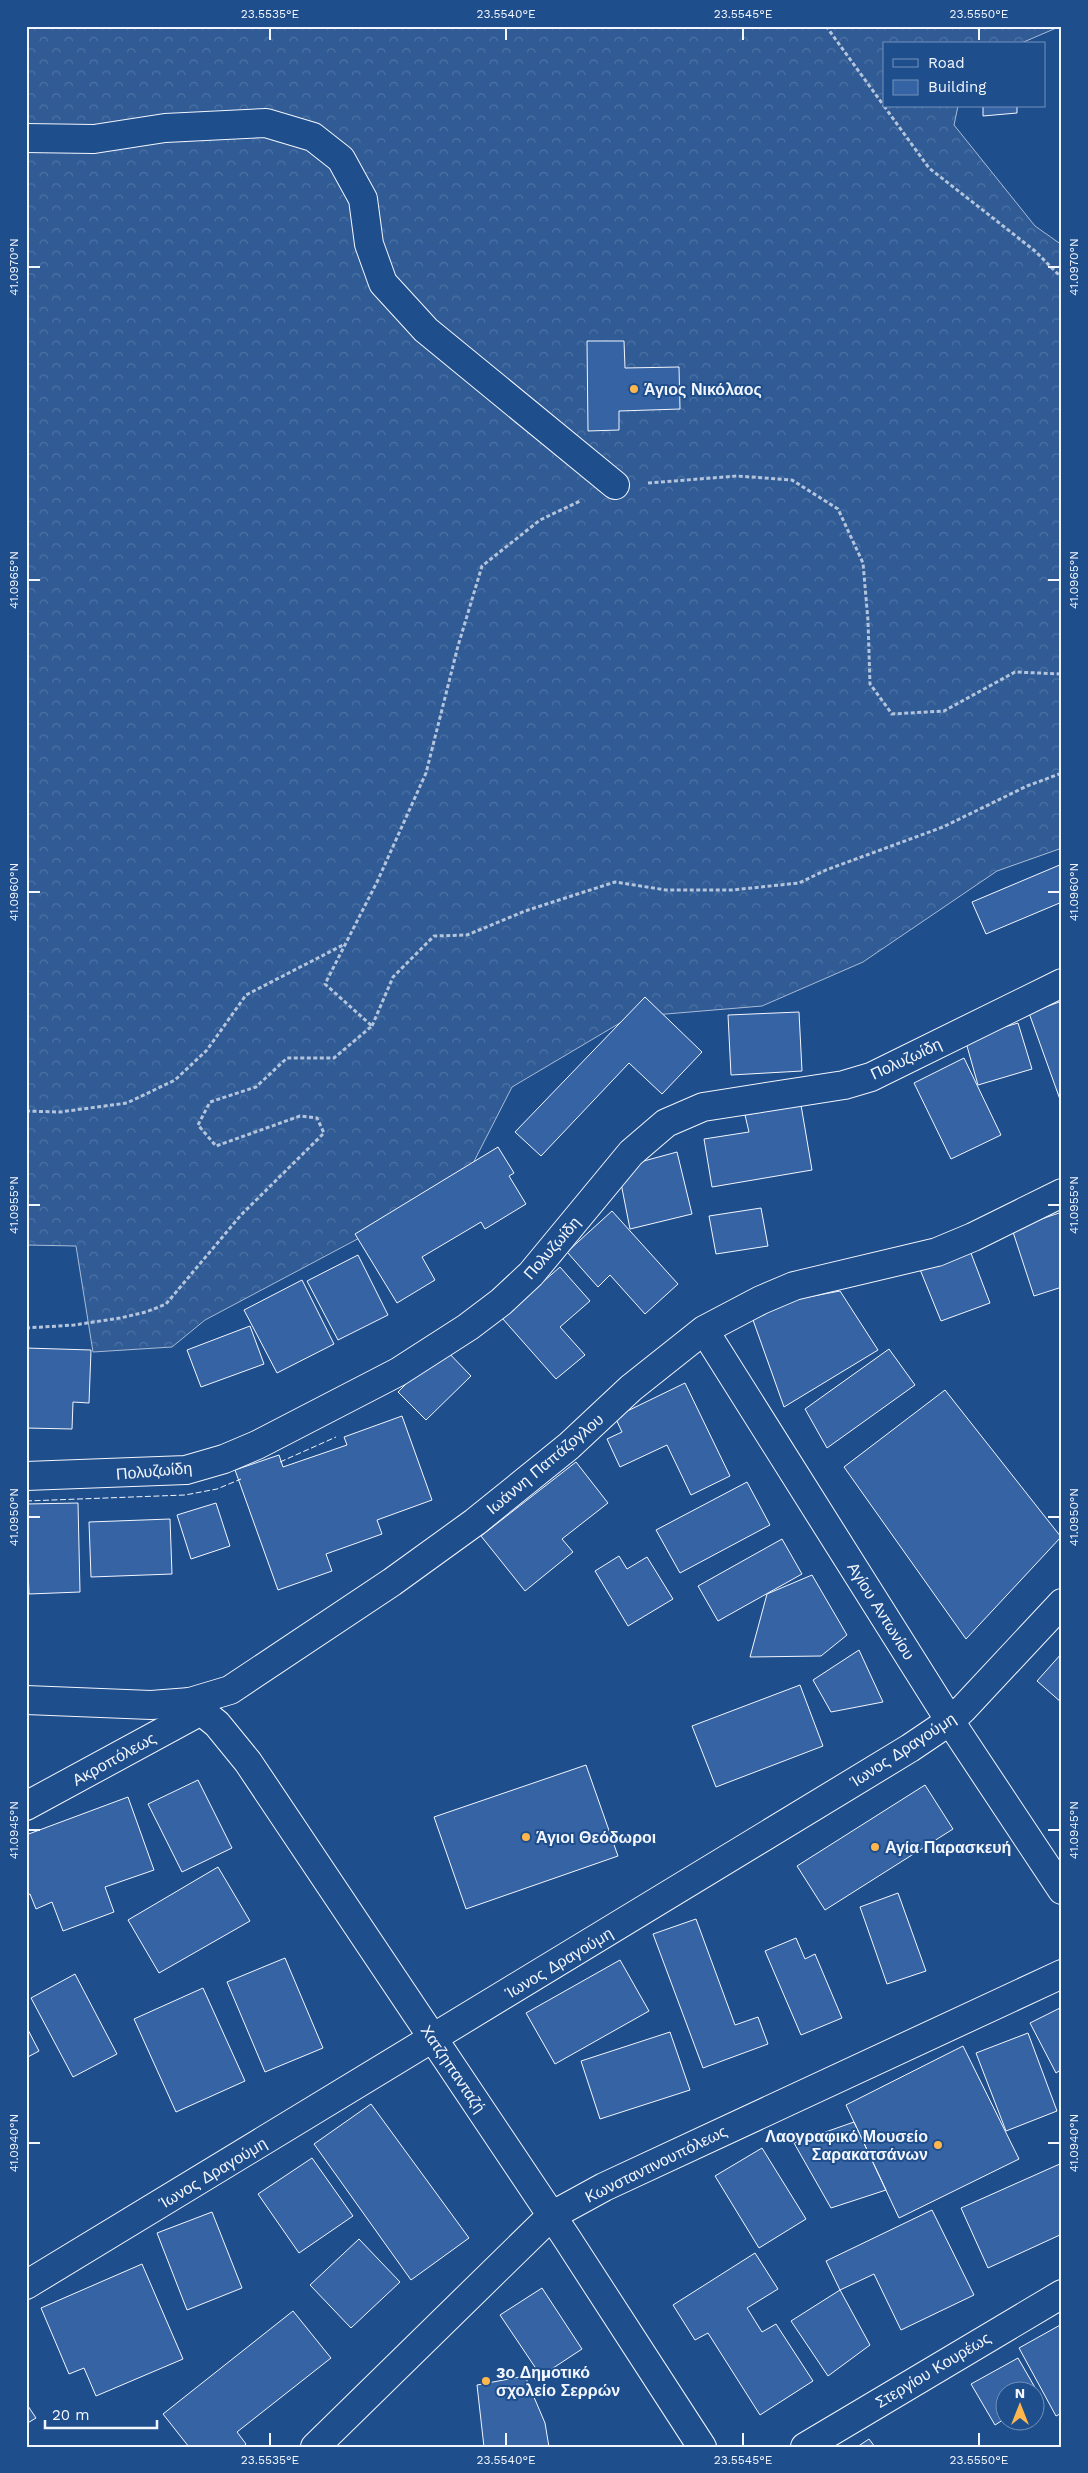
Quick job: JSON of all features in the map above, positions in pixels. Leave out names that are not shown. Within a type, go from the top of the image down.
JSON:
[{"type":"street","points":[[26,138],[94,139],[165,128],[266,123],[313,137],[341,159],[363,199],[369,244],[383,283],[426,330],[615,485]]},
{"type":"street","name":"Πολυζωίδη","points":[[26,1476],[186,1470],[224,1459],[257,1445],[398,1372],[468,1327],[501,1302],[531,1274],[631,1154],[666,1124],[703,1107],[844,1085],[871,1077],[1062,984]]},
{"type":"street","name":"Ιωάννη Παπάζογλου","points":[[26,1700],[195,1706],[246,1681],[392,1582],[475,1522],[569,1446],[638,1382],[704,1330],[753,1304],[794,1286],[937,1252],[973,1237],[1062,1193]]},
{"type":"street","name":"Αγίου Αντωνίου","points":[[704,1330],[950,1721],[1062,1890]]},
{"type":"street","name":"Ίωνος Δραγούμη","points":[[26,2285],[910,1748],[950,1721],[973,1699],[1062,1603]]},
{"type":"street","name":"Ακροπόλεως","points":[[26,1806],[195,1706]]},
{"type":"street","name":"Χατζηπανταζή","points":[[195,1706],[211,1717],[237,1746],[552,2216],[702,2447]]},
{"type":"street","name":"Κωνσταντινουπόλεως","points":[[315,2447],[552,2216],[604,2187],[1062,1974]]},
{"type":"street","name":"Στεργίου Κουρέως","points":[[805,2447],[1062,2294]]},
{"type":"path","points":[[826,26],[883,105]]},
{"type":"path","points":[[885,108],[929,168],[1035,251],[1062,278]]},
{"type":"path","points":[[372,1026],[325,984],[377,882],[426,773],[458,646],[482,566],[540,520],[615,485],[737,476],[792,480],[838,509],[863,563],[868,621],[870,684],[892,714],[944,711],[1014,672],[1062,674]]},
{"type":"path","points":[[26,1328],[74,1325],[120,1318],[146,1312],[166,1304],[241,1215],[324,1134],[317,1118],[300,1116],[216,1146],[198,1125],[210,1102],[256,1087],[287,1058],[334,1058],[372,1026],[394,977],[434,936],[467,935],[524,911],[615,882],[666,890],[732,890],[799,883],[826,870],[943,826],[1027,786],[1062,773]]},
{"type":"path","points":[[26,1111],[60,1112],[127,1104],[174,1080],[207,1050],[246,995],[346,944]]},
{"type":"green space","points":[[26,26],[1061,26],[1024,42],[883,42],[883,108],[958,108],[954,125],[1035,226],[1062,245],[1062,848],[997,871],[863,962],[762,1006],[630,1017],[512,1087],[463,1183],[205,1320],[172,1347],[93,1352],[76,1246],[26,1245]]},
{"type":"building","points":[[983,108],[1017,108],[1017,113],[983,116]]},
{"type":"building","name":"Άγιος Νικόλαος","points":[[587,341],[624,341],[625,368],[679,367],[680,409],[619,411],[619,430],[588,431]]},
{"type":"building","points":[[1062,864],[1062,902],[986,934],[972,902]]},
{"type":"building","points":[[645,997],[702,1052],[662,1094],[629,1063],[541,1156],[515,1132]]},
{"type":"building","points":[[1062,1001],[1062,1105],[1029,1013]]},
{"type":"building","points":[[799,1012],[802,1071],[731,1075],[728,1015]]},
{"type":"building","points":[[1018,1023],[1032,1069],[978,1085],[965,1039]]},
{"type":"building","points":[[964,1058],[1001,1135],[951,1159],[914,1083]]},
{"type":"building","points":[[801,1105],[812,1170],[712,1187],[704,1139],[749,1132],[745,1115]]},
{"type":"building","points":[[498,1147],[514,1173],[509,1176],[526,1204],[485,1229],[481,1222],[422,1257],[435,1280],[397,1303],[355,1234]]},
{"type":"building","points":[[677,1152],[692,1214],[630,1229],[618,1168]]},
{"type":"building","points":[[761,1208],[768,1246],[716,1254],[709,1216]]},
{"type":"building","points":[[612,1211],[678,1284],[645,1314],[610,1275],[598,1287],[567,1252]]},
{"type":"building","points":[[1062,1212],[1062,1287],[1034,1296],[1012,1229]]},
{"type":"building","points":[[969,1248],[990,1303],[941,1321],[919,1267]]},
{"type":"building","points":[[358,1255],[388,1315],[338,1340],[307,1281]]},
{"type":"building","points":[[560,1267],[590,1301],[560,1327],[585,1355],[556,1379],[502,1318]]},
{"type":"building","points":[[302,1280],[334,1344],[277,1373],[244,1310]]},
{"type":"building","points":[[840,1291],[878,1350],[784,1407],[753,1320],[792,1300]]},
{"type":"building","points":[[250,1326],[264,1364],[201,1387],[187,1350]]},
{"type":"building","points":[[443,1347],[471,1376],[426,1420],[398,1392]]},
{"type":"building","points":[[26,1348],[91,1350],[89,1403],[73,1402],[72,1429],[26,1428]]},
{"type":"building","points":[[889,1349],[915,1385],[827,1448],[805,1409]]},
{"type":"building","points":[[685,1383],[730,1476],[691,1495],[667,1445],[620,1467],[607,1439],[622,1432],[615,1417]]},
{"type":"building","points":[[945,1390],[1061,1537],[966,1639],[844,1467]]},
{"type":"building","points":[[402,1416],[432,1500],[377,1520],[382,1534],[326,1554],[332,1571],[278,1590],[235,1470],[279,1455],[283,1467],[347,1445],[344,1437]]},
{"type":"building","points":[[576,1462],[608,1503],[562,1539],[573,1552],[525,1591],[481,1536]]},
{"type":"building","points":[[747,1482],[770,1525],[680,1573],[656,1530]]},
{"type":"building","points":[[78,1503],[80,1592],[29,1594],[28,1568],[26,1568],[26,1504]]},
{"type":"building","points":[[216,1503],[230,1546],[191,1559],[177,1515]]},
{"type":"building","points":[[170,1519],[172,1574],[91,1577],[89,1522]]},
{"type":"building","points":[[782,1539],[802,1574],[718,1621],[698,1586]]},
{"type":"building","points":[[619,1556],[627,1569],[647,1557],[673,1599],[628,1626],[595,1571]]},
{"type":"building","points":[[812,1575],[847,1635],[821,1656],[750,1657],[767,1594]]},
{"type":"building","points":[[859,1650],[883,1702],[831,1712],[813,1680]]},
{"type":"building","points":[[1062,1653],[1062,1703],[1037,1681]]},
{"type":"building","points":[[800,1685],[823,1746],[716,1787],[692,1726]]},
{"type":"building","name":"Άγιοι Θεόδωροι","points":[[586,1765],[618,1856],[466,1909],[434,1817]]},
{"type":"building","points":[[198,1780],[232,1848],[182,1872],[148,1804]]},
{"type":"building","name":"Αγία Παρασκευή","points":[[925,1785],[953,1829],[825,1910],[797,1866]]},
{"type":"building","points":[[128,1797],[154,1870],[105,1887],[114,1912],[63,1931],[52,1902],[36,1909],[30,1894],[26,1895],[26,1835]]},
{"type":"building","points":[[218,1867],[250,1921],[159,1973],[128,1920]]},
{"type":"building","points":[[898,1893],[926,1971],[887,1984],[860,1907]]},
{"type":"building","points":[[696,1919],[735,2025],[758,2017],[768,2044],[703,2068],[653,1934]]},
{"type":"building","points":[[796,1938],[805,1959],[815,1954],[842,2018],[801,2035],[765,1951]]},
{"type":"building","points":[[285,1958],[323,2048],[265,2072],[227,1982]]},
{"type":"building","points":[[620,1960],[649,2011],[555,2064],[526,2013]]},
{"type":"building","points":[[75,1974],[117,2054],[73,2077],[31,1998]]},
{"type":"building","points":[[203,1988],[245,2081],[176,2112],[134,2019]]},
{"type":"building","points":[[1062,2007],[1062,2069],[1056,2073],[1030,2023]]},
{"type":"building","points":[[26,2026],[39,2051],[26,2058]]},
{"type":"building","points":[[670,2032],[690,2090],[600,2119],[581,2061]]},
{"type":"building","points":[[1028,2033],[1057,2111],[1006,2131],[976,2053]]},
{"type":"building","name":"Λαογραφικό Μουσείο Σαρακατσάνων","points":[[963,2046],[1019,2159],[899,2218],[846,2105]]},
{"type":"building","points":[[371,2104],[469,2238],[411,2280],[314,2144]]},
{"type":"building","points":[[854,2122],[886,2190],[831,2208],[794,2143]]},
{"type":"building","points":[[762,2148],[806,2219],[759,2248],[715,2176]]},
{"type":"building","points":[[312,2158],[353,2216],[299,2253],[258,2194]]},
{"type":"building","points":[[1062,2163],[1062,2234],[988,2268],[961,2208]]},
{"type":"building","points":[[932,2210],[974,2295],[901,2330],[874,2274],[840,2290],[826,2261]]},
{"type":"building","points":[[212,2212],[242,2288],[187,2310],[157,2233]]},
{"type":"building","points":[[359,2239],[400,2282],[351,2328],[310,2285]]},
{"type":"building","points":[[755,2253],[778,2289],[747,2308],[762,2332],[776,2324],[813,2381],[760,2415],[708,2333],[695,2340],[673,2305]]},
{"type":"building","points":[[142,2264],[183,2359],[96,2396],[84,2368],[69,2374],[41,2308]]},
{"type":"building","points":[[542,2288],[582,2349],[541,2376],[500,2315]]},
{"type":"building","points":[[840,2290],[870,2345],[828,2376],[791,2321]]},
{"type":"building","points":[[293,2311],[331,2358],[237,2432],[246,2444],[243,2447],[189,2447],[163,2414]]},
{"type":"building","points":[[1062,2324],[1062,2413],[1056,2416],[1046,2398],[1046,2380],[1036,2380],[1019,2348]]},
{"type":"building","points":[[1018,2358],[1031,2380],[996,2380],[995,2425],[971,2384]]},
{"type":"building","name":"3ο Δημοτικό σχολείο Σερρών","points":[[525,2376],[545,2423],[549,2447],[484,2447],[477,2385]]},
{"type":"building","points":[[26,2403],[36,2418],[26,2424]]},
{"type":"building","points":[[869,2439],[875,2447],[857,2447]]},
{"type":"fence","points":[[280,1462],[336,1437]]},
{"type":"fence","points":[[26,1501],[185,1495],[217,1489],[241,1479]]},
{"type":"place","name":"Άγιος Νικόλαος","points":[[634,389]]},
{"type":"place","name":"Άγιοι Θεόδωροι","points":[[526,1837]]},
{"type":"place","name":"Αγία Παρασκευή","points":[[875,1847]]},
{"type":"place","name":"Λαογραφικό Μουσείο Σαρακατσάνων","points":[[938,2145]]},
{"type":"place","name":"3ο Δημοτικό σχολείο Σερρών","points":[[486,2381]]}]
